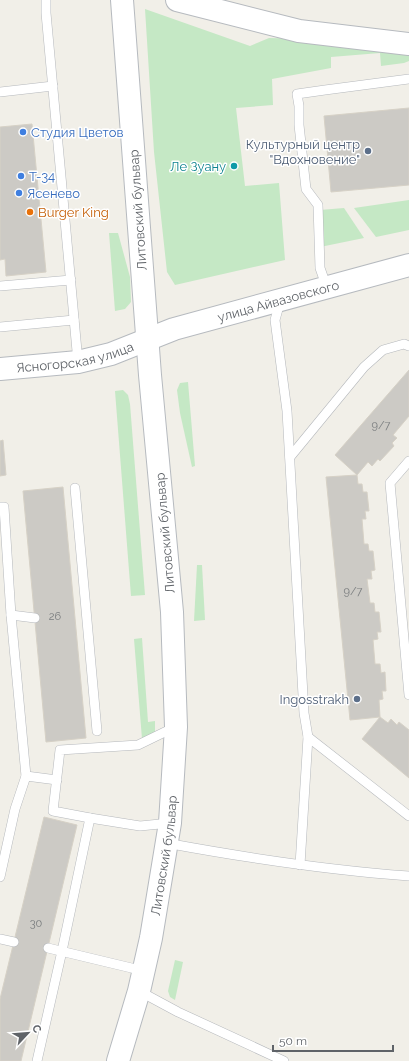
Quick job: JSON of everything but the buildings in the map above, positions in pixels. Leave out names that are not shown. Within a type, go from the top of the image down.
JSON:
[{"type":"main road","name":"Литовский бульвар","points":[[118,1061],[142,981],[151,938],[168,833],[176,727],[172,612],[148,340],[122,0]]},
{"type":"main road","points":[[177,0],[218,5],[300,31],[409,44]]},
{"type":"main road","name":"улица Айвазовского","points":[[148,340],[174,329],[409,265]]},
{"type":"main road","name":"Ясногорская улица","points":[[0,369],[78,362],[111,354],[148,340]]},
{"type":"lane","points":[[46,0],[78,362]]},
{"type":"lane","points":[[327,288],[320,268],[318,205],[306,189],[297,94],[409,79]]},
{"type":"lane","points":[[0,92],[53,86]]},
{"type":"lane","points":[[0,286],[71,280]]},
{"type":"lane","points":[[281,300],[275,320],[288,411],[304,713],[308,737],[300,865]]},
{"type":"lane","points":[[0,327],[74,320]]},
{"type":"lane","points":[[290,457],[364,366],[383,350],[404,344],[409,346]]},
{"type":"lane","points":[[409,461],[390,483],[409,696]]},
{"type":"lane","points":[[75,488],[97,732]]},
{"type":"lane","points":[[0,507],[4,507],[11,614],[26,776],[15,809],[0,877]]},
{"type":"lane","points":[[11,614],[35,618]]},
{"type":"lane","points":[[176,727],[138,745],[60,750],[53,811],[140,826],[168,833],[212,852],[300,865],[409,876]]},
{"type":"lane","points":[[308,737],[409,816]]},
{"type":"lane","points":[[26,776],[57,780]]},
{"type":"lane","points":[[37,1061],[90,818]]},
{"type":"lane","points":[[0,939],[14,942]]},
{"type":"lane","points":[[48,948],[62,951],[142,981],[178,1012],[284,1061]]},
{"type":"green space","points":[[145,9],[250,46],[269,38],[312,39],[409,50],[409,61],[381,66],[380,53],[331,57],[331,68],[272,79],[273,105],[236,108],[245,186],[279,183],[285,260],[175,285],[167,272],[154,152]]},
{"type":"green space","points":[[409,200],[409,230],[376,237],[354,208]]},
{"type":"green space","points":[[344,208],[364,238],[320,247],[320,210]]},
{"type":"green space","points":[[109,233],[118,233],[130,277],[131,302],[125,309],[115,311]]},
{"type":"green space","points":[[188,382],[195,466],[192,467],[180,413],[177,390],[180,383]]},
{"type":"green space","points":[[123,390],[128,395],[130,404],[145,595],[131,596],[115,391]]},
{"type":"green space","points":[[197,565],[202,565],[205,620],[194,621]]},
{"type":"green space","points":[[142,638],[148,722],[155,721],[155,735],[142,739],[134,639]]},
{"type":"green space","points":[[175,960],[183,962],[175,1000],[170,997],[168,991]]},
{"type":"place","name":"Студия Цветов","points":[[23,132]]},
{"type":"place","name":"Культурный центр \"Вдохновение\"","points":[[368,151]]},
{"type":"place","name":"Ле Зуану","points":[[234,166]]},
{"type":"place","name":"T-34","points":[[21,176]]},
{"type":"place","name":"Ясенево","points":[[19,193]]},
{"type":"place","name":"Burger King","points":[[30,212]]},
{"type":"place","name":"Ingosstrakh","points":[[357,699]]}]
